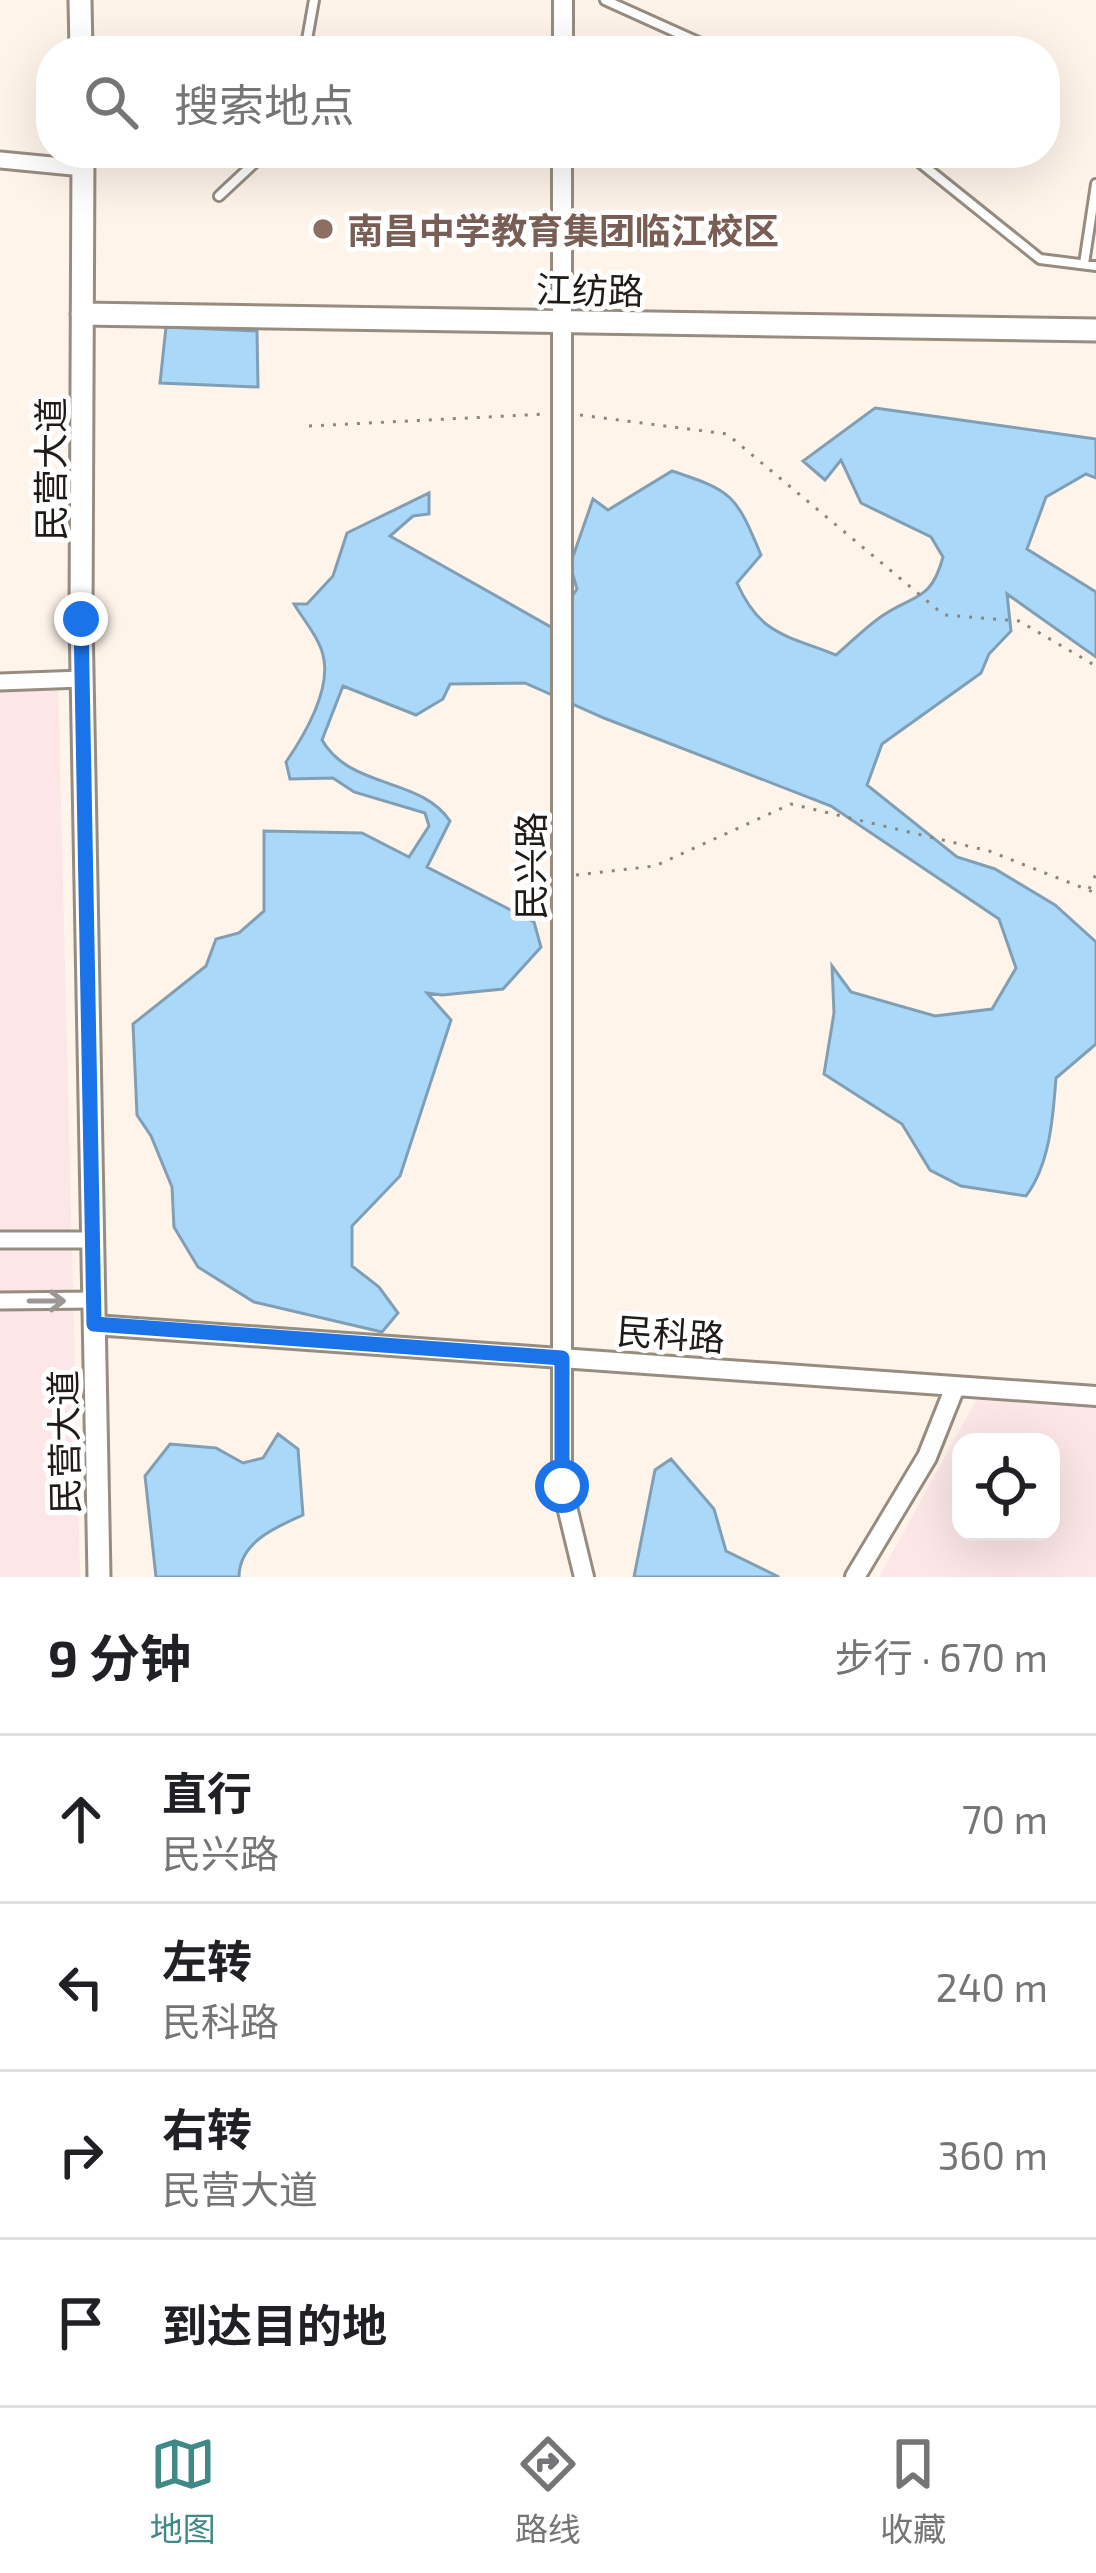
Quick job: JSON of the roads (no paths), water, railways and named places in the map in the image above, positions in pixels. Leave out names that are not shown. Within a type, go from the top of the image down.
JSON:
[{"type":"main road","points":[[80,0],[81,36]]},
{"type":"main road","name":"民营大道","points":[[83,168],[82,679],[99,1577]]},
{"type":"main road","name":"江纺路","points":[[82,314],[1096,330]]},
{"type":"street","points":[[562,0],[562,36]]},
{"type":"street","points":[[0,160],[36,160]]},
{"type":"street","name":"民兴路","points":[[562,168],[562,1486],[584,1577]]},
{"type":"street","points":[[0,682],[82,679]]},
{"type":"street","points":[[0,1240],[93,1240]]},
{"type":"street","points":[[0,1301],[94,1300]]},
{"type":"street","name":"民科路","points":[[94,1324],[1096,1396]]},
{"type":"street","points":[[855,1577],[927,1457],[955,1387]]},
{"type":"lane","points":[[308,36],[314,0]]},
{"type":"lane","points":[[605,0],[685,36]]},
{"type":"lane","points":[[219,196],[249,168]]},
{"type":"lane","points":[[927,168],[1040,259],[1096,266]]},
{"type":"lane","points":[[1084,264],[1096,184]]},
{"type":"water","points":[[166,327],[257,331],[258,387],[160,383]]},
{"type":"water","points":[[875,408],[1096,439],[1096,478],[1086,474],[1046,497],[1027,549],[1096,592],[1096,657],[1007,594],[1011,631],[989,654],[981,673],[882,744],[867,785],[957,857],[995,869],[1055,905],[1096,942],[1096,1044],[1056,1078],[1045,1155],[1026,1196],[961,1186],[930,1170],[902,1124],[824,1074],[834,1013],[832,966],[851,992],[935,1016],[992,1009],[1016,968],[999,919],[831,806],[525,683],[450,684],[443,699],[416,715],[343,686],[322,740],[334,756],[437,807],[450,821],[427,867],[534,922],[541,947],[503,989],[427,993],[451,1020],[400,1176],[352,1226],[352,1266],[379,1287],[398,1313],[382,1332],[254,1302],[198,1267],[174,1227],[172,1187],[137,1115],[133,1024],[206,966],[216,939],[239,933],[264,911],[264,831],[362,833],[409,857],[429,826],[425,813],[354,792],[333,778],[290,779],[286,762],[315,712],[325,668],[318,642],[294,604],[307,604],[333,576],[347,533],[429,493],[429,514],[413,516],[390,536],[551,627],[577,589],[570,565],[593,499],[608,510],[672,471],[708,484],[738,507],[761,555],[737,583],[755,613],[776,631],[836,655],[882,616],[927,590],[943,557],[931,537],[861,503],[841,460],[825,480],[803,461]]},
{"type":"water","points":[[278,1434],[298,1449],[303,1515],[252,1545],[239,1577],[156,1577],[145,1476],[170,1444],[216,1448],[243,1463],[263,1458]]},
{"type":"water","points":[[671,1459],[714,1509],[726,1551],[779,1577],[634,1577],[655,1470]]},
{"type":"place","name":"南昌中学教育集团临江校区","points":[[323,229]]}]
